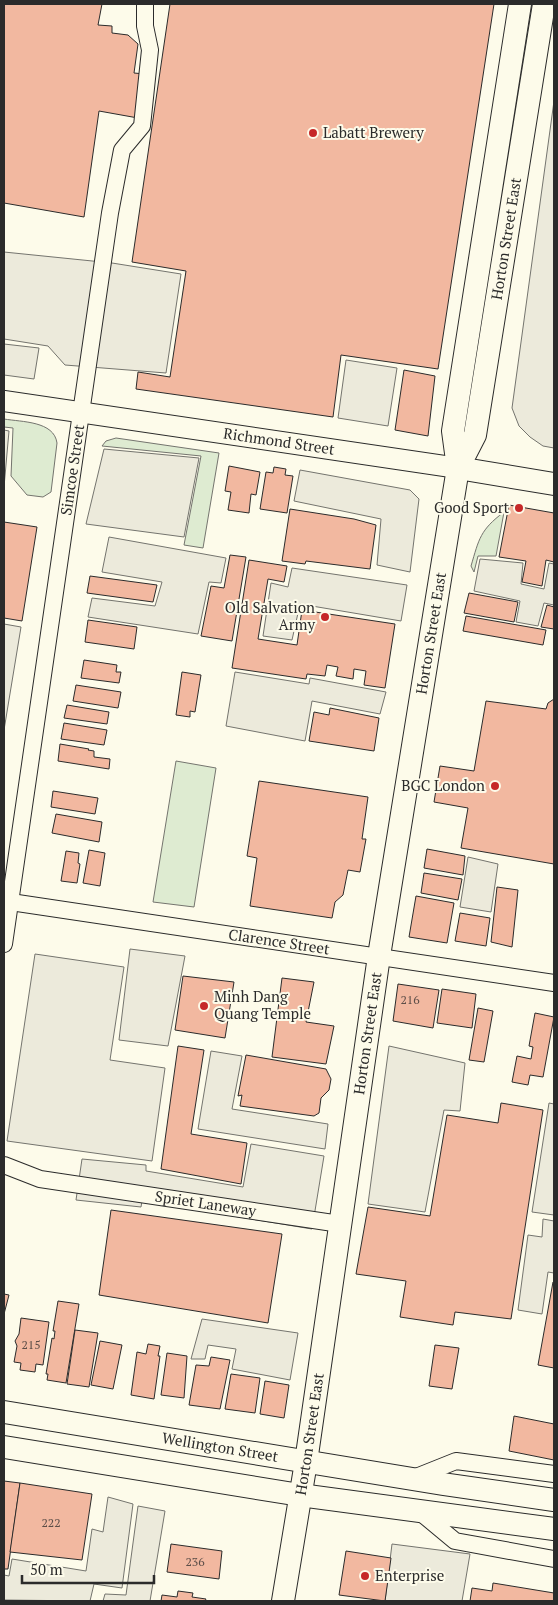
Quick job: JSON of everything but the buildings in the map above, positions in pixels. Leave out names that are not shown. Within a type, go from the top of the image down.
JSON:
[{"type":"main road","name":"Horton Street East","points":[[283,1601],[306,1462],[379,956],[458,468],[453,431],[520,4]]},
{"type":"main road","name":"Horton Street East","points":[[458,468],[476,435],[547,8]]},
{"type":"main road","name":"Richmond Street","points":[[458,468],[554,484]]},
{"type":"main road","name":"Wellington Street","points":[[4,1412],[410,1479],[554,1500]]},
{"type":"main road","points":[[4,1447],[300,1495],[554,1529]]},
{"type":"street","name":"Simcoe Street","points":[[4,944],[7,902],[82,413],[104,254],[122,150],[142,126],[150,50],[145,26],[145,4]]},
{"type":"street","name":"Richmond Street","points":[[4,401],[458,468]]},
{"type":"street","name":"Clarence Street","points":[[7,902],[554,983]]},
{"type":"street","name":"Spriet Laneway","points":[[4,1165],[40,1179],[340,1224]]},
{"type":"street","points":[[410,1479],[456,1461],[554,1474]]},
{"type":"street","points":[[420,1512],[455,1541],[554,1559]]},
{"type":"green space","points":[[4,419],[36,424],[50,430],[55,436],[57,443],[51,492],[43,497],[27,495],[11,476],[13,428],[4,427]]},
{"type":"green space","points":[[116,438],[219,453],[203,548],[184,545],[201,456],[102,446],[106,441]]},
{"type":"green space","points":[[504,512],[496,556],[478,556],[474,572],[471,566],[481,536],[490,524]]},
{"type":"green space","points":[[176,761],[216,768],[194,907],[153,902]]},
{"type":"shaded area","points":[[554,101],[554,448],[543,446],[530,437],[519,426],[512,408]]},
{"type":"shaded area","points":[[4,252],[112,263],[181,274],[166,373],[65,365],[48,346],[4,339]]},
{"type":"shaded area","points":[[4,344],[39,348],[34,379],[4,375]]},
{"type":"shaded area","points":[[346,360],[397,368],[388,426],[338,418]]},
{"type":"shaded area","points":[[4,430],[9,431],[4,487]]},
{"type":"shaded area","points":[[104,449],[199,458],[184,537],[86,524]]},
{"type":"shaded area","points":[[300,470],[410,490],[419,499],[410,572],[377,565],[381,519],[294,501]]},
{"type":"shaded area","points":[[109,537],[226,558],[221,583],[209,582],[198,634],[88,617],[92,598],[155,606],[162,582],[102,572]]},
{"type":"shaded area","points":[[480,559],[523,563],[521,584],[544,589],[549,563],[554,564],[554,605],[544,603],[538,626],[516,622],[520,601],[474,591]]},
{"type":"shaded area","points":[[292,568],[407,585],[401,621],[300,604],[292,640],[263,636],[271,583],[288,587]]},
{"type":"shaded area","points":[[4,624],[21,627],[4,730]]},
{"type":"shaded area","points":[[235,672],[309,684],[310,678],[386,692],[380,714],[312,701],[305,741],[226,726]]},
{"type":"shaded area","points":[[468,857],[498,864],[491,912],[460,907]]},
{"type":"shaded area","points":[[130,949],[185,956],[168,1046],[119,1040]]},
{"type":"shaded area","points":[[35,954],[124,967],[110,1060],[165,1068],[152,1161],[7,1141]]},
{"type":"shaded area","points":[[389,1046],[465,1063],[460,1111],[444,1110],[425,1212],[368,1204]]},
{"type":"shaded area","points":[[211,1051],[242,1056],[232,1109],[328,1124],[325,1149],[198,1129]]},
{"type":"shaded area","points":[[549,1103],[554,1104],[554,1215],[532,1212]]},
{"type":"shaded area","points":[[251,1144],[324,1156],[312,1229],[142,1201],[141,1207],[76,1200],[82,1159],[146,1165],[146,1171],[243,1187]]},
{"type":"shaded area","points":[[543,1219],[554,1221],[554,1273],[548,1272],[542,1314],[518,1310],[528,1235],[542,1237]]},
{"type":"shaded area","points":[[202,1319],[298,1333],[290,1380],[232,1369],[236,1349],[208,1345],[205,1359],[191,1359]]},
{"type":"shaded area","points":[[108,1497],[133,1504],[122,1588],[94,1584],[90,1601],[4,1600],[4,1575],[9,1576],[12,1559],[86,1571],[92,1529],[103,1532]]},
{"type":"shaded area","points":[[138,1506],[165,1511],[150,1601],[103,1601],[105,1594],[126,1595]]},
{"type":"shaded area","points":[[392,1544],[470,1554],[462,1601],[385,1601]]},
{"type":"place","name":"Labatt Brewery","points":[[313,133]]},
{"type":"place","name":"Good Sport","points":[[519,508]]},
{"type":"place","name":"Old Salvation Army","points":[[325,617]]},
{"type":"place","name":"BGC London","points":[[495,786]]},
{"type":"place","name":"Minh Dang Quang Temple","points":[[204,1006]]},
{"type":"place","name":"Enterprise","points":[[365,1576]]}]
